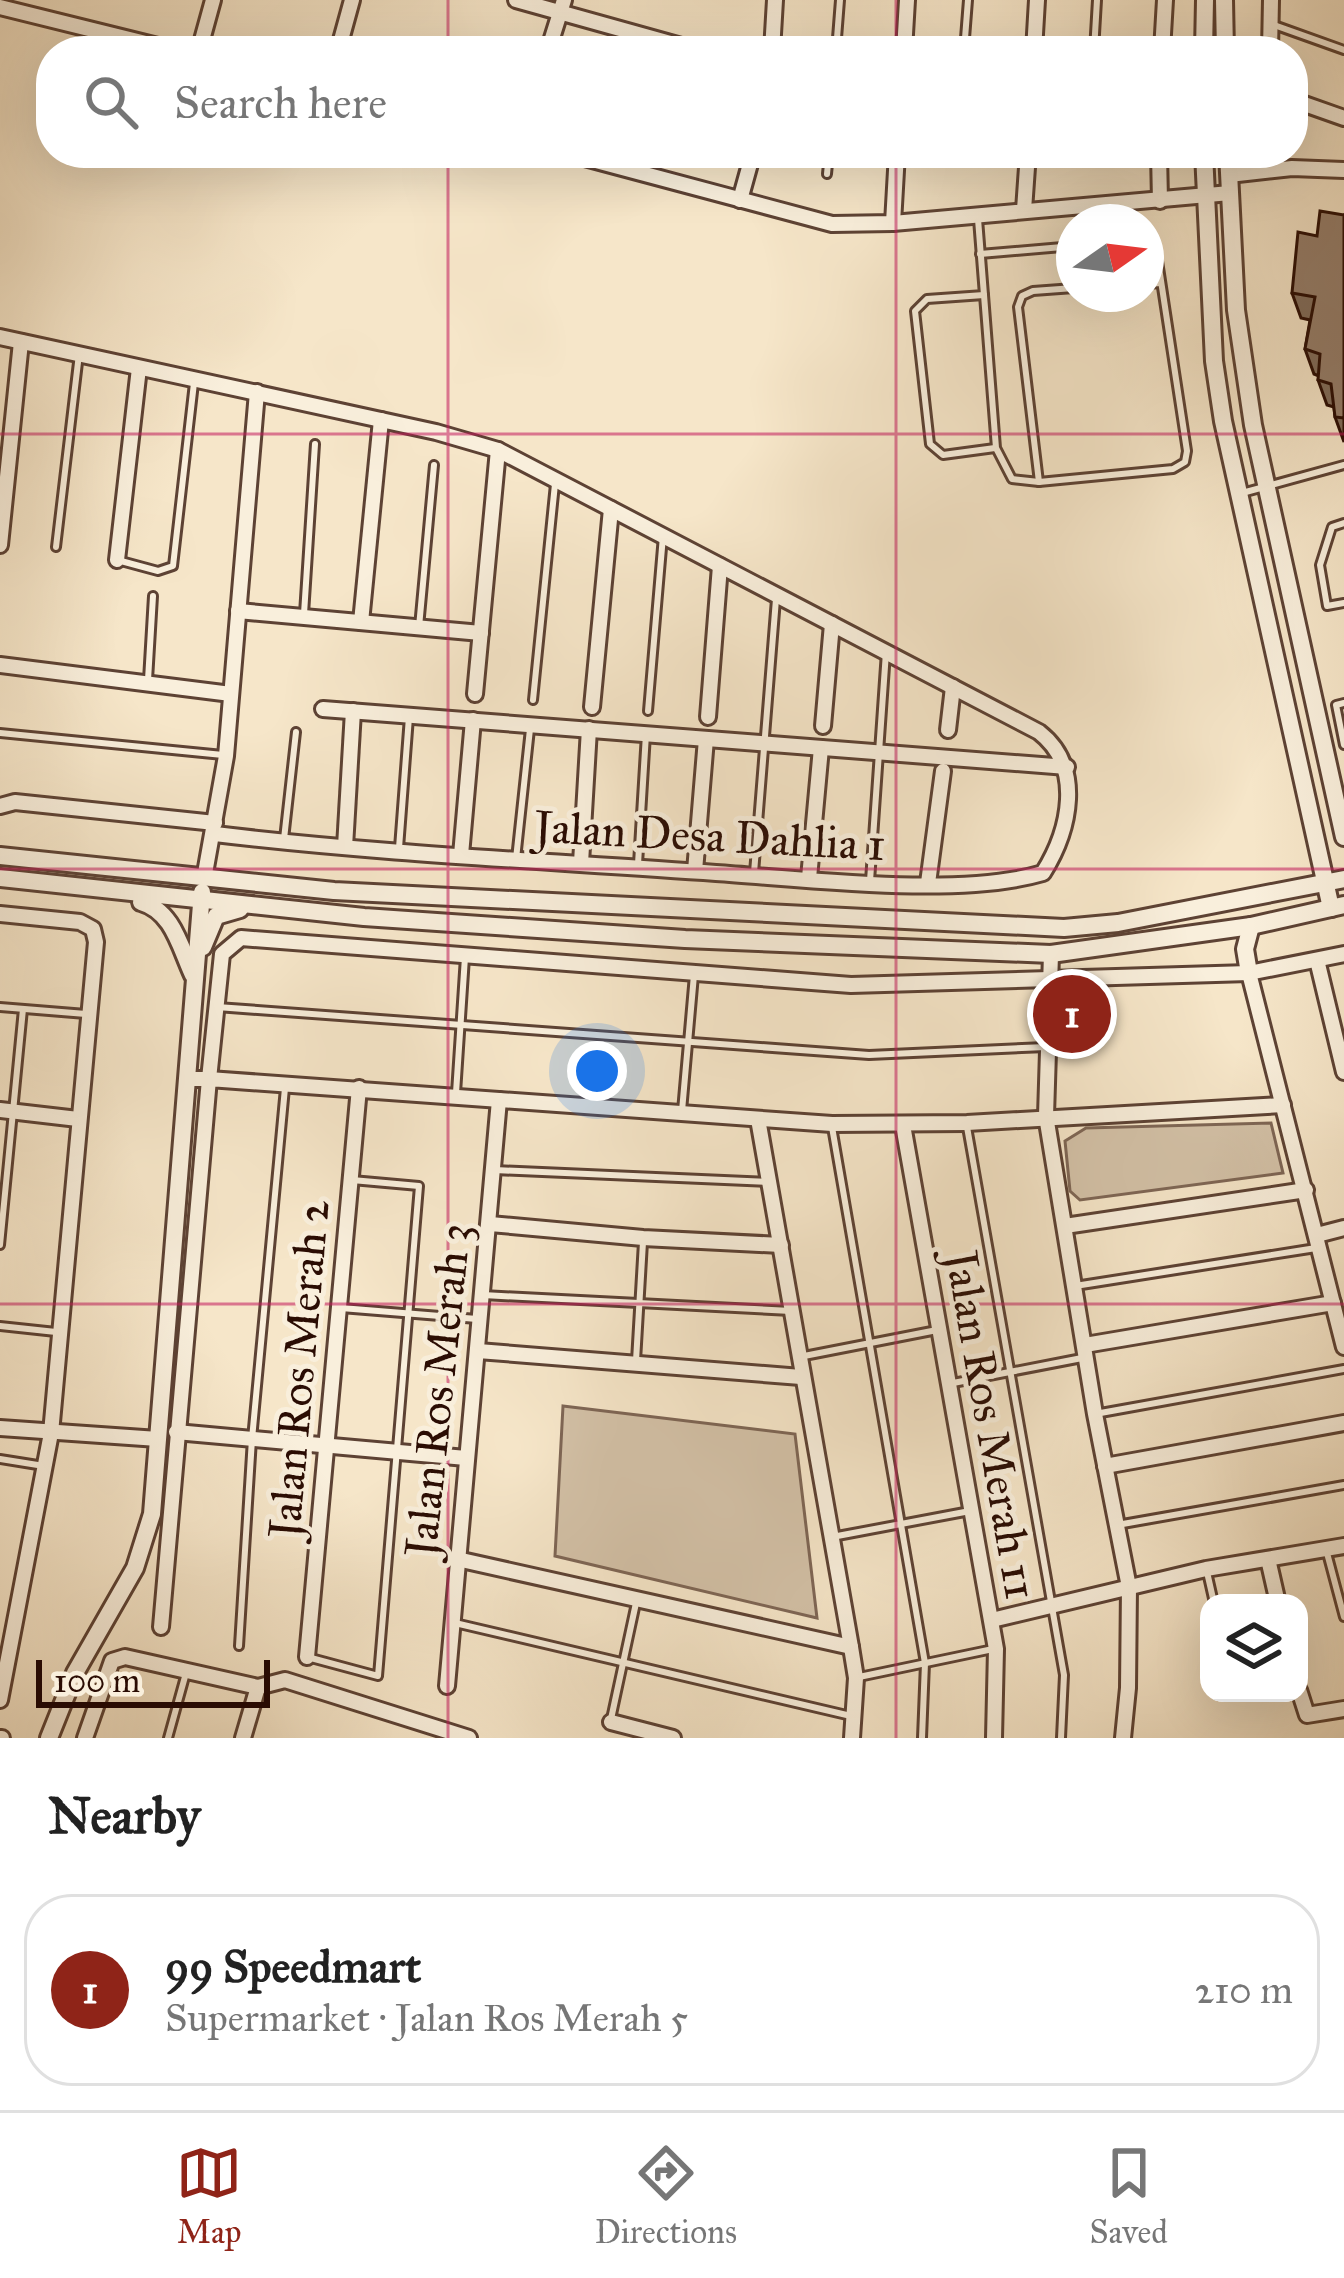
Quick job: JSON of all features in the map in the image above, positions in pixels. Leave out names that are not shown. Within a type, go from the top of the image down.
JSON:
[{"type":"street","points":[[203,36],[213,0]]},
{"type":"street","points":[[342,36],[352,0]]},
{"type":"street","points":[[516,0],[562,6],[653,36]]},
{"type":"street","points":[[773,36],[775,0]]},
{"type":"street","points":[[905,36],[907,0]]},
{"type":"street","points":[[1035,36],[1037,0]]},
{"type":"street","points":[[1163,36],[1165,0]]},
{"type":"street","points":[[1204,0],[1204,36]]},
{"type":"street","points":[[1224,0],[1225,36]]},
{"type":"street","points":[[1270,36],[1271,0]]},
{"type":"street","points":[[8,6],[121,36]]},
{"type":"street","points":[[553,36],[562,6]]},
{"type":"street","points":[[1308,105],[1344,118]]},
{"type":"street","points":[[622,168],[832,224],[1204,196],[1292,168],[1344,170]]},
{"type":"street","points":[[740,200],[749,168]]},
{"type":"street","points":[[893,223],[897,168]]},
{"type":"street","points":[[1024,211],[1027,168]]},
{"type":"street","points":[[1160,168],[1160,200]]},
{"type":"street","points":[[0,878],[364,917],[685,939],[1051,954],[1340,909],[1238,494],[1214,362],[1204,168]]},
{"type":"street","points":[[1229,168],[1236,310],[1266,486],[1344,837]]},
{"type":"street","points":[[0,337],[498,450],[1039,732],[1058,747],[1067,767],[323,709]]},
{"type":"street","points":[[0,545],[21,342]]},
{"type":"street","points":[[117,560],[139,368]]},
{"type":"street","points":[[49,1738],[75,1673],[146,1542],[159,1434],[200,902],[226,755],[257,392]]},
{"type":"street","points":[[361,622],[381,420]]},
{"type":"street","points":[[475,694],[498,450]]},
{"type":"street","points":[[592,707],[611,509]]},
{"type":"street","points":[[708,716],[720,566]]},
{"type":"street","points":[[238,611],[481,633]]},
{"type":"street","points":[[823,726],[832,624]]},
{"type":"street","points":[[0,664],[231,694]]},
{"type":"street","points":[[948,730],[952,687]]},
{"type":"street","points":[[345,848],[352,711]]},
{"type":"street","points":[[461,855],[473,720]]},
{"type":"street","points":[[581,863],[590,729]]},
{"type":"street","points":[[695,871],[706,739]]},
{"type":"street","points":[[809,878],[821,748]]},
{"type":"street","name":"Jalan Desa Dahlia 1","points":[[0,806],[15,802],[345,848],[809,878],[1013,882],[1043,873],[1060,847],[1067,767]]},
{"type":"street","points":[[928,883],[943,771]]},
{"type":"street","points":[[0,856],[334,891],[1064,928],[1118,923],[1335,880]]},
{"type":"street","points":[[97,889],[153,905],[168,918],[193,976]]},
{"type":"street","points":[[193,976],[216,916],[257,904]]},
{"type":"street","points":[[0,914],[80,922],[93,928],[96,942],[47,1467],[0,1700]]},
{"type":"street","points":[[1251,926],[1245,949],[1249,973],[1344,1347]]},
{"type":"street","points":[[160,1627],[222,953],[241,938],[851,985],[1249,973],[1344,954]]},
{"type":"street","points":[[1051,954],[1046,1116],[1129,1586],[1123,1738]]},
{"type":"street","points":[[1317,960],[1340,1037],[1344,1072]]},
{"type":"street","points":[[187,1079],[832,1124],[967,1123],[1283,1105]]},
{"type":"street","name":"Jalan Ros Merah 2","points":[[307,1657],[359,1088]]},
{"type":"street","name":"Jalan Ros Merah 3","points":[[447,1686],[499,1100]]},
{"type":"street","points":[[6,1111],[78,1119]]},
{"type":"street","points":[[758,1118],[856,1678],[852,1738]]},
{"type":"street","name":"Jalan Ros Merah 11","points":[[902,1125],[992,1620],[994,1738]]},
{"type":"street","points":[[1065,1226],[1306,1190]]},
{"type":"street","points":[[490,1225],[781,1245]]},
{"type":"street","points":[[1318,1241],[1344,1228]]},
{"type":"street","points":[[1085,1351],[1333,1303]]},
{"type":"street","points":[[478,1351],[801,1377]]},
{"type":"street","points":[[1105,1466],[1344,1423]]},
{"type":"street","points":[[0,1428],[51,1433],[180,1432],[466,1458]]},
{"type":"street","points":[[992,1620],[1206,1569],[1344,1546]]},
{"type":"street","points":[[457,1559],[851,1647]]},
{"type":"street","points":[[1268,1559],[1276,1594]]},
{"type":"street","points":[[85,1738],[112,1661],[125,1657],[258,1688],[285,1680],[460,1737]]},
{"type":"street","points":[[243,1738],[258,1688]]},
{"type":"street","points":[[1302,1702],[1304,1712],[1312,1717],[1344,1708]]},
{"type":"street","points":[[610,1722],[673,1738]]},
{"type":"lane","points":[[837,36],[840,0]]},
{"type":"lane","points":[[965,36],[968,0]]},
{"type":"lane","points":[[1095,36],[1097,0]]},
{"type":"lane","points":[[1270,23],[1306,36]]},
{"type":"lane","points":[[1308,37],[1344,50]]},
{"type":"lane","points":[[827,173],[828,168]]},
{"type":"lane","points":[[977,215],[995,448],[1012,479],[1039,482],[1173,469],[1185,462],[1164,302]]},
{"type":"lane","points":[[980,254],[1056,248]]},
{"type":"lane","points":[[1039,482],[1018,307],[1022,296],[1056,289]]},
{"type":"lane","points":[[984,295],[928,299],[916,311],[930,444],[943,455],[995,448]]},
{"type":"lane","points":[[56,547],[79,354]]},
{"type":"lane","points":[[117,560],[158,571],[173,566],[195,378]]},
{"type":"lane","points":[[304,617],[315,444]]},
{"type":"lane","points":[[419,628],[434,465]]},
{"type":"lane","points":[[1238,494],[1344,465]]},
{"type":"lane","points":[[533,700],[555,480]]},
{"type":"lane","points":[[1344,524],[1332,526],[1320,566],[1327,607],[1344,602]]},
{"type":"lane","points":[[648,711],[663,536]]},
{"type":"lane","points":[[754,875],[776,595]]},
{"type":"lane","points":[[148,684],[153,596]]},
{"type":"lane","points":[[870,881],[886,652]]},
{"type":"lane","points":[[1344,703],[1336,705],[1344,745]]},
{"type":"lane","points":[[399,851],[409,716]]},
{"type":"lane","points":[[516,859],[530,725]]},
{"type":"lane","points":[[283,842],[296,732]]},
{"type":"lane","points":[[0,733],[226,755]]},
{"type":"lane","points":[[638,867],[646,734]]},
{"type":"lane","points":[[456,1096],[465,953]]},
{"type":"lane","points":[[682,1112],[694,971]]},
{"type":"lane","points":[[0,1007],[88,1014]]},
{"type":"lane","points":[[217,1007],[869,1055],[1050,1047]]},
{"type":"lane","points":[[0,1245],[6,1111],[22,1009]]},
{"type":"lane","points":[[238,1646],[285,1084]]},
{"type":"lane","points":[[967,1123],[1064,1675],[1061,1738]]},
{"type":"lane","points":[[832,1124],[925,1663],[922,1738]]},
{"type":"lane","points":[[495,1170],[771,1182]]},
{"type":"lane","points":[[307,1657],[378,1676],[419,1186],[351,1180]]},
{"type":"lane","points":[[636,1364],[644,1238]]},
{"type":"lane","points":[[1075,1286],[1318,1241]]},
{"type":"lane","points":[[483,1294],[791,1311]]},
{"type":"lane","points":[[340,1308],[481,1319]]},
{"type":"lane","points":[[0,1326],[58,1332]]},
{"type":"lane","points":[[798,1357],[937,1330]]},
{"type":"lane","points":[[947,1384],[1085,1351]]},
{"type":"lane","points":[[1095,1414],[1344,1370]]},
{"type":"lane","points":[[0,1459],[47,1467]]},
{"type":"lane","points":[[1116,1525],[1344,1485]]},
{"type":"lane","points":[[831,1537],[970,1511]]},
{"type":"lane","points":[[1326,1550],[1344,1617]]},
{"type":"lane","points":[[1206,1569],[1212,1594]]},
{"type":"lane","points":[[610,1722],[636,1600]]},
{"type":"lane","points":[[450,1622],[854,1717]]},
{"type":"lane","points":[[856,1678],[996,1648]]},
{"type":"lane","points":[[168,1738],[186,1672]]},
{"type":"shaded area","points":[[1271,1123],[1283,1173],[1080,1200],[1070,1191],[1065,1141],[1086,1128]]},
{"type":"shaded area","points":[[563,1406],[795,1434],[817,1618],[555,1556]]},
{"type":"building","points":[[1320,211],[1344,215],[1344,418],[1335,417],[1331,384],[1318,380],[1320,354],[1305,349],[1315,297],[1292,293],[1298,232],[1317,236]]},
{"type":"place","name":"99 Speedmart","points":[[1072,1014]]}]
